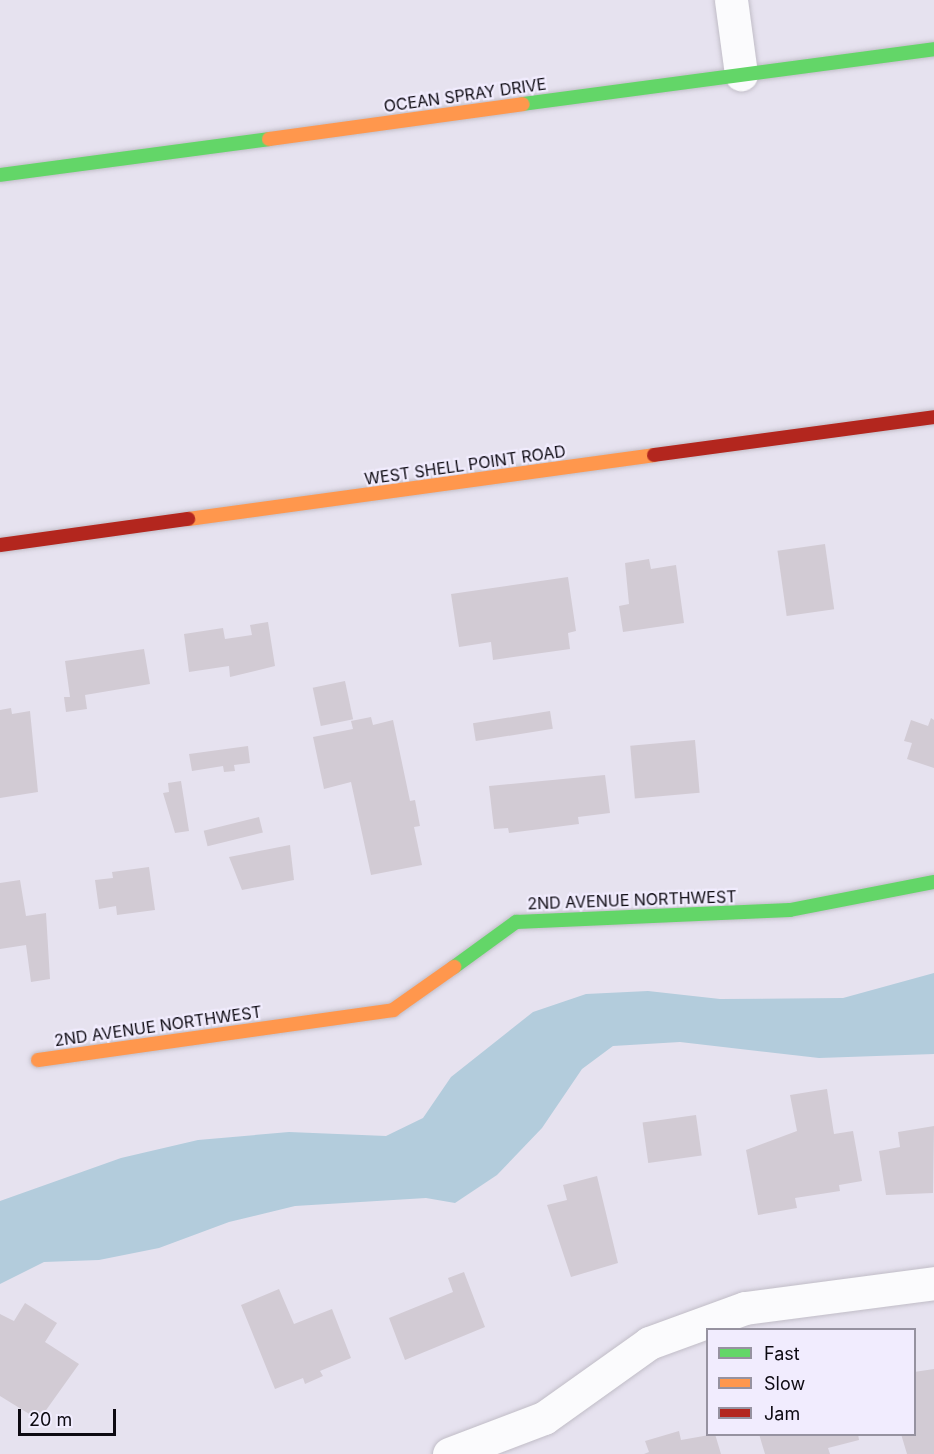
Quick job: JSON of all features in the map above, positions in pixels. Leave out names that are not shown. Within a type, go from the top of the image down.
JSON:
[{"type":"street","points":[[731,0],[741,74]]},
{"type":"street","name":"OCEAN SPRAY DRIVE","points":[[0,175],[934,49]]},
{"type":"street","name":"WEST SHELL POINT ROAD","points":[[0,545],[934,417]]},
{"type":"street","name":"2ND AVENUE NORTHWEST","points":[[38,1060],[393,1010],[516,922],[790,910],[934,882]]},
{"type":"street","points":[[449,1454],[544,1418],[649,1343],[745,1308],[934,1283]]},
{"type":"water","points":[[934,973],[934,1054],[819,1058],[680,1042],[613,1046],[582,1069],[542,1128],[497,1175],[455,1203],[426,1198],[295,1206],[229,1222],[159,1248],[99,1260],[44,1262],[0,1284],[0,1201],[121,1158],[198,1140],[289,1132],[386,1136],[423,1118],[451,1077],[533,1012],[586,994],[648,991],[720,999],[843,998]]},
{"type":"building","points":[[825,544],[834,609],[787,616],[777,551]]},
{"type":"building","points":[[649,559],[651,569],[676,565],[684,623],[623,632],[619,606],[629,604],[625,563]]},
{"type":"building","points":[[568,577],[576,631],[568,633],[570,649],[493,660],[491,642],[459,647],[451,594]]},
{"type":"building","points":[[268,622],[275,666],[230,677],[229,666],[189,672],[184,634],[223,628],[225,639],[252,635],[250,625]]},
{"type":"building","points":[[144,649],[150,684],[85,695],[87,709],[66,712],[64,697],[70,697],[65,661]]},
{"type":"building","points":[[345,681],[353,719],[321,726],[313,688]]},
{"type":"building","points":[[11,708],[12,714],[30,711],[38,792],[0,798],[0,710]]},
{"type":"building","points":[[550,711],[553,729],[476,741],[473,723]]},
{"type":"building","points":[[371,717],[373,725],[393,720],[410,801],[415,800],[420,826],[414,827],[422,865],[371,875],[351,782],[324,789],[313,737],[353,729],[351,721]]},
{"type":"building","points":[[931,718],[934,720],[934,768],[907,759],[912,743],[904,741],[911,720],[928,726]]},
{"type":"building","points":[[695,740],[700,793],[635,798],[630,746]]},
{"type":"building","points":[[248,746],[250,763],[234,765],[235,771],[224,772],[223,766],[192,771],[189,754]]},
{"type":"building","points":[[605,775],[610,813],[578,817],[579,824],[509,833],[508,828],[494,829],[489,786]]},
{"type":"building","points":[[181,781],[189,831],[175,833],[163,793],[169,792],[168,783]]},
{"type":"building","points":[[259,817],[263,833],[208,846],[204,831]]},
{"type":"building","points":[[290,845],[294,880],[242,890],[229,857]]},
{"type":"building","points":[[149,867],[155,910],[117,915],[116,906],[99,909],[95,880],[113,878],[112,872]]},
{"type":"building","points":[[20,880],[26,916],[46,913],[50,979],[31,982],[26,945],[0,949],[0,883]]},
{"type":"building","points":[[827,1089],[834,1134],[853,1131],[862,1181],[839,1185],[840,1191],[795,1198],[797,1208],[758,1215],[746,1150],[797,1131],[790,1095]]},
{"type":"building","points":[[696,1115],[702,1156],[648,1163],[643,1123]]},
{"type":"building","points":[[934,1126],[933,1193],[886,1195],[879,1151],[900,1147],[898,1132]]},
{"type":"building","points":[[597,1176],[618,1263],[571,1277],[547,1205],[567,1200],[563,1185]]},
{"type":"building","points":[[464,1272],[485,1327],[405,1360],[389,1318],[453,1292],[448,1278]]},
{"type":"building","points":[[279,1289],[294,1324],[332,1309],[351,1358],[320,1371],[323,1376],[305,1384],[303,1378],[275,1389],[241,1305]]},
{"type":"building","points":[[25,1303],[57,1323],[45,1342],[79,1364],[39,1420],[0,1396],[0,1314],[14,1321]]},
{"type":"building","points":[[934,1369],[934,1454],[907,1454],[902,1436],[916,1436],[916,1372]]},
{"type":"building","points":[[679,1431],[681,1440],[716,1436],[721,1454],[644,1454],[649,1452],[645,1441]]},
{"type":"building","points":[[760,1436],[858,1436],[859,1440],[828,1448],[830,1454],[765,1454]]},
{"type":"traffic: fast","points":[[523,104],[934,49]]},
{"type":"traffic: fast","points":[[0,175],[269,139]]},
{"type":"traffic: fast","points":[[454,967],[516,922],[790,910],[934,882]]},
{"type":"traffic: slow","points":[[269,139],[523,104]]},
{"type":"traffic: slow","points":[[188,519],[654,455]]},
{"type":"traffic: slow","points":[[38,1060],[393,1010],[454,967]]},
{"type":"traffic: jam","points":[[654,455],[934,417]]},
{"type":"traffic: jam","points":[[0,545],[188,519]]}]
